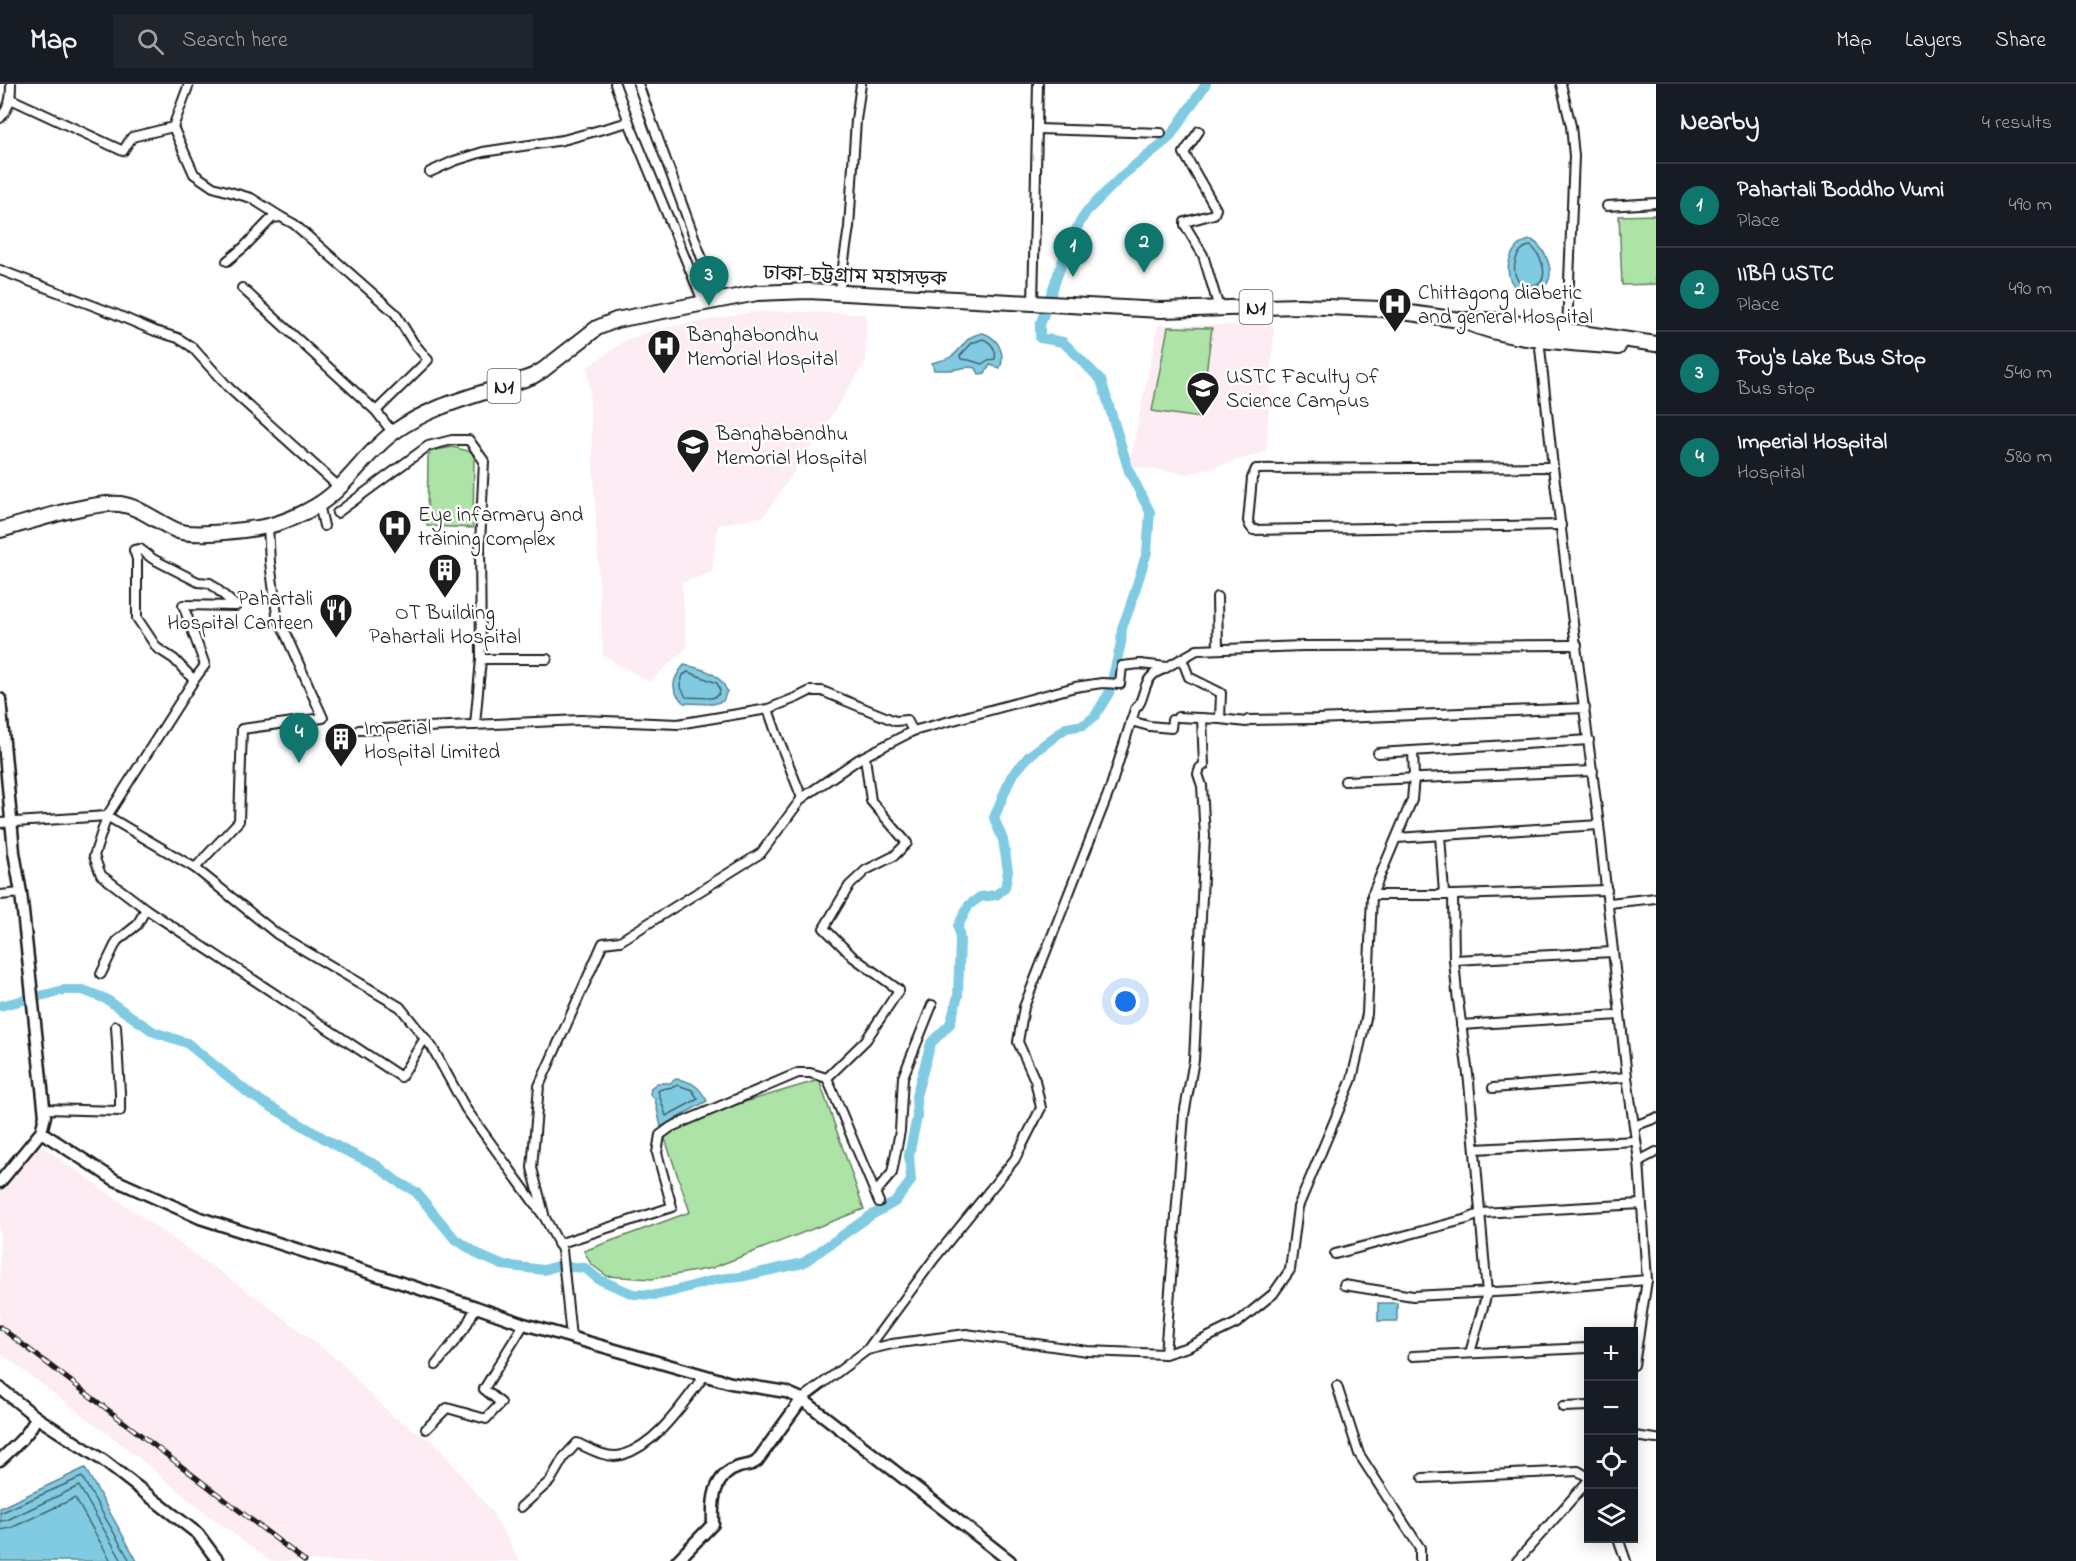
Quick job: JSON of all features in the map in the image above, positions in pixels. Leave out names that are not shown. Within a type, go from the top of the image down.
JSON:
[{"type":"highway","name":"ঢাকা-চট্টগ্রাম মহাসড়ক","points":[[0,530],[110,504],[132,507],[187,534],[268,526],[296,516],[319,504],[393,433],[436,408],[538,373],[605,324],[757,293],[838,292],[1161,310],[1346,306],[1460,320],[1492,320],[1656,344]]},
{"type":"highway","name":"ঢাকা-চট্টগ্রাম মহাসড়ক","points":[[1460,320],[1486,331],[1656,353]]},
{"type":"main road","points":[[0,699],[3,752],[45,1116],[41,1132],[0,1182]]},
{"type":"main road","points":[[41,1132],[115,1180],[200,1218],[524,1324],[731,1383],[786,1392],[802,1399],[1010,1561]]},
{"type":"main road","points":[[0,1388],[36,1417],[104,1461],[198,1534],[218,1561]]},
{"type":"main road","points":[[677,1561],[712,1524],[717,1483],[727,1473],[757,1461],[802,1399]]},
{"type":"main road","points":[[0,1460],[33,1425],[36,1417]]},
{"type":"street","points":[[0,118],[8,109],[12,84]]},
{"type":"street","points":[[189,84],[173,127],[194,174],[213,187],[251,198],[294,224],[395,313],[412,342],[428,360],[376,411]]},
{"type":"street","points":[[615,84],[704,304]]},
{"type":"street","points":[[638,84],[711,283],[721,299]]},
{"type":"street","points":[[838,292],[849,227],[856,120],[861,84]]},
{"type":"street","points":[[1038,84],[1041,304]]},
{"type":"street","points":[[1561,84],[1571,126],[1574,156],[1567,330]]},
{"type":"street","points":[[11,99],[123,151],[132,137],[173,127]]},
{"type":"street","points":[[430,172],[454,161],[483,152],[563,140],[629,122]]},
{"type":"street","points":[[1038,129],[1161,133]]},
{"type":"street","points":[[1199,131],[1184,153],[1216,209],[1214,214],[1185,222],[1185,225],[1203,255],[1219,308]]},
{"type":"street","points":[[1607,206],[1656,203]]},
{"type":"street","points":[[227,261],[272,218],[280,217]]},
{"type":"street","points":[[0,270],[178,338],[192,347],[229,388],[339,487]]},
{"type":"street","points":[[242,288],[376,411],[393,433]]},
{"type":"street","points":[[1539,339],[1639,1161],[1647,1280],[1638,1330]]},
{"type":"street","points":[[337,513],[428,446],[452,440],[469,440],[484,461],[480,543],[481,659],[475,725]]},
{"type":"street","points":[[1553,467],[1256,469],[1252,478],[1248,521],[1253,530],[1561,525]]},
{"type":"street","points":[[319,504],[324,526]]},
{"type":"street","points":[[195,868],[239,821],[242,729],[323,718],[277,615],[268,526]]},
{"type":"street","points":[[194,680],[174,659],[157,648],[138,618],[137,559],[134,550],[140,549],[153,559],[198,582],[210,583],[236,606],[183,605],[205,665],[107,816],[94,856],[101,875],[146,909],[401,1077],[425,1038]]},
{"type":"street","points":[[1217,597],[1218,650]]},
{"type":"street","points":[[802,1399],[867,1350],[934,1259],[1015,1159],[1041,1108],[1035,1080],[1018,1042],[1024,1007],[1094,832],[1135,709],[1140,705],[1145,686],[1153,675],[1197,650],[1303,646],[1577,645]]},
{"type":"street","points":[[481,659],[547,659]]},
{"type":"street","points":[[1182,659],[1189,678],[1221,693],[1220,719]]},
{"type":"street","points":[[545,1218],[532,1168],[539,1086],[603,943],[620,941],[761,853],[802,798],[859,759],[894,740],[913,731],[1075,687],[1102,683],[1120,684],[1122,666],[1140,664],[1167,667]]},
{"type":"street","points":[[359,730],[581,720],[678,724],[768,709],[810,691],[822,691],[895,721],[907,720],[913,731]]},
{"type":"street","points":[[1131,721],[1149,726],[1171,728],[1175,718],[1246,722],[1248,720],[1585,708]]},
{"type":"street","points":[[768,709],[802,798]]},
{"type":"street","points":[[1165,1354],[1183,1127],[1194,1060],[1205,836],[1202,786],[1198,774],[1203,765],[1202,718]]},
{"type":"street","points":[[1378,753],[1589,740]]},
{"type":"street","points":[[867,1350],[891,1344],[966,1334],[1087,1351],[1165,1354],[1188,1347],[1237,1323],[1273,1294],[1290,1270],[1298,1207],[1352,1079],[1366,1014],[1372,895],[1412,800],[1413,751]]},
{"type":"street","points":[[827,1078],[866,1040],[899,990],[853,957],[824,928],[849,886],[866,870],[894,856],[908,843],[871,801],[865,757]]},
{"type":"street","points":[[1345,781],[1593,771]]},
{"type":"street","points":[[0,823],[107,816],[195,868],[277,934],[400,1007],[425,1038],[466,1109],[545,1218],[560,1247],[571,1338]]},
{"type":"street","points":[[1397,838],[1599,825]]},
{"type":"street","points":[[1440,835],[1449,895],[1454,960],[1469,1082],[1482,1213],[1487,1293],[1470,1353]]},
{"type":"street","points":[[1372,895],[1607,890]]},
{"type":"street","points":[[0,895],[21,894]]},
{"type":"street","points":[[1609,903],[1656,898]]},
{"type":"street","points":[[101,974],[117,941],[137,925],[146,909]]},
{"type":"street","points":[[1454,960],[1613,952]]},
{"type":"street","points":[[875,1193],[892,1173],[900,1131],[903,1077],[932,1005]]},
{"type":"street","points":[[1461,1025],[1620,1015]]},
{"type":"street","points":[[44,1109],[120,1111],[116,1026]]},
{"type":"street","points":[[560,1247],[672,1207],[657,1153],[660,1135],[671,1127],[798,1073],[810,1073],[827,1078]]},
{"type":"street","points":[[1493,1088],[1627,1077]]},
{"type":"street","points":[[827,1078],[879,1202]]},
{"type":"street","points":[[1634,1126],[1656,1118]]},
{"type":"street","points":[[1475,1149],[1636,1141]]},
{"type":"street","points":[[1639,1161],[1656,1152]]},
{"type":"street","points":[[1335,1254],[1482,1213],[1641,1204]]},
{"type":"street","points":[[1344,1285],[1413,1296],[1487,1293],[1647,1280]]},
{"type":"street","points":[[436,1365],[465,1328],[476,1307]]},
{"type":"street","points":[[426,1429],[447,1408],[486,1419],[501,1403],[484,1389],[524,1324]]},
{"type":"street","points":[[1413,1356],[1584,1348]]},
{"type":"street","points":[[522,1507],[550,1481],[564,1457],[577,1443],[602,1454],[620,1455],[645,1442],[668,1423],[705,1375]]},
{"type":"street","points":[[1337,1386],[1359,1454],[1420,1548],[1420,1561]]},
{"type":"street","points":[[1563,1407],[1584,1406]]},
{"type":"street","points":[[1638,1437],[1656,1439]]},
{"type":"street","points":[[1423,1478],[1584,1470]]},
{"type":"street","points":[[1578,1471],[1584,1476]]},
{"type":"street","points":[[1517,1561],[1584,1484]]},
{"type":"street","points":[[1619,1543],[1626,1561]]},
{"type":"shaded area","name":"Banghabandhu Memorial Hospital","points":[[752,312],[866,314],[866,361],[764,516],[718,525],[712,572],[682,583],[687,648],[649,682],[603,655],[588,367],[628,339],[657,329]]},
{"type":"shaded area","name":"USTC Faculty Of Science Campus","points":[[1158,325],[1274,325],[1266,452],[1189,474],[1129,466]]},
{"type":"shaded area","points":[[36,1142],[264,1303],[342,1363],[393,1416],[436,1444],[492,1512],[520,1561],[270,1561],[195,1505],[138,1457],[0,1353],[0,1191]]},
{"type":"green space","points":[[1656,215],[1656,284],[1622,285],[1619,216]]},
{"type":"green space","points":[[1168,327],[1212,328],[1200,418],[1152,411]]},
{"type":"green space","points":[[453,447],[472,452],[474,458],[473,528],[427,526],[428,457],[431,451]]},
{"type":"green space","points":[[819,1080],[864,1209],[712,1268],[652,1279],[607,1276],[591,1264],[584,1251],[690,1212],[661,1127]]},
{"type":"water","points":[[1532,240],[1546,256],[1550,277],[1543,288],[1530,292],[1516,288],[1508,273],[1511,256],[1516,248],[1523,242]]},
{"type":"water","points":[[983,333],[997,342],[1002,357],[1000,368],[990,365],[985,373],[979,374],[976,368],[972,367],[934,370],[932,363],[950,357],[968,339]]},
{"type":"water","points":[[684,665],[704,670],[720,679],[727,691],[723,701],[713,704],[684,703],[676,693],[674,684]]},
{"type":"water","points":[[676,1079],[687,1081],[695,1086],[707,1101],[661,1127],[655,1099],[650,1094],[651,1088],[657,1083],[670,1083]]},
{"type":"water","points":[[1378,1303],[1397,1303],[1397,1321],[1378,1321]]},
{"type":"water","points":[[85,1468],[137,1561],[0,1561],[0,1508]]},
{"type":"waterway","points":[[0,1006],[64,990],[83,990],[106,999],[154,1032],[187,1043],[251,1095],[342,1149],[376,1165],[395,1180],[416,1192],[454,1238],[481,1256],[502,1265],[544,1270],[557,1266],[585,1268],[598,1279],[633,1294],[656,1295],[718,1279],[740,1277],[803,1263],[870,1216],[895,1202],[911,1181],[909,1155],[917,1117],[916,1096],[931,1043],[950,1024],[958,996],[960,940],[958,926],[969,905],[980,897],[996,895],[1005,888],[1008,871],[1003,840],[994,818],[1011,777],[1029,756],[1066,728],[1084,725],[1095,716],[1109,693],[1121,643],[1122,628],[1147,552],[1150,512],[1129,471],[1101,380],[1063,342],[1040,338],[1040,325],[1070,240],[1086,212],[1124,174],[1169,138],[1206,84]]},
{"type":"railway","points":[[0,1327],[305,1561]]},
{"type":"place","name":"IIBA USTC","points":[[1144,273]]},
{"type":"place","name":"Pahartali Boddho Vumi","points":[[1073,277]]},
{"type":"place","name":"Foy's Lake Bus Stop","points":[[709,306]]},
{"type":"place","name":"Chittagong diabetic and general Hospital","points":[[1395,333]]},
{"type":"place","name":"Banghabondhu Memorial Hospital","points":[[664,375]]},
{"type":"place","name":"USTC Faculty Of Science Campus","points":[[1203,417]]},
{"type":"place","name":"Banghabandhu Memorial Hospital","points":[[693,474]]},
{"type":"place","name":"Eye infarmary and training complex","points":[[395,555]]},
{"type":"place","name":"OT Building Pahartali Hospital","points":[[445,599]]},
{"type":"place","name":"Pahartali Hospital Canteen","points":[[336,639]]},
{"type":"place","name":"Imperial Hospital","points":[[299,763]]},
{"type":"place","name":"Imperial Hospital Limited","points":[[341,768]]}]
